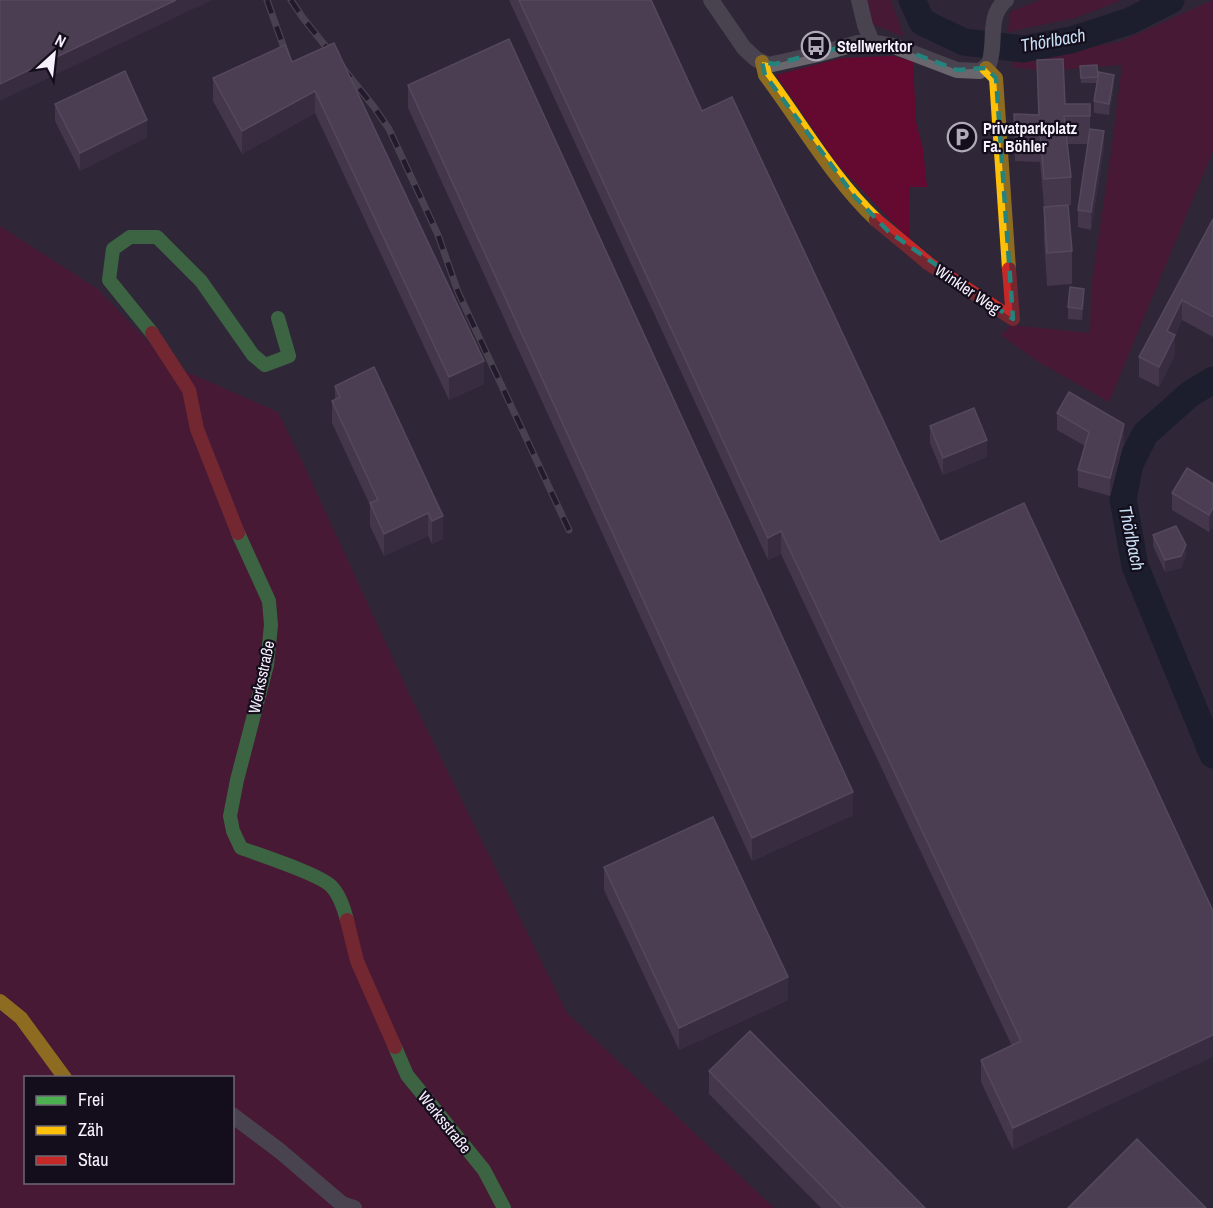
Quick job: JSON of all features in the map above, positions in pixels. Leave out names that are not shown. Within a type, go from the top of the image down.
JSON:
[{"type":"street","points":[[711,0],[744,48],[768,65],[858,42],[872,42],[894,46],[957,70],[973,72],[980,71],[988,64],[993,20],[997,8],[1006,0]]},
{"type":"street","points":[[859,0],[872,42]]},
{"type":"street","name":"Winkler Weg","points":[[762,62],[765,75],[855,197],[888,231],[969,292],[1013,319],[996,78],[988,64]]},
{"type":"street","name":"Werksstraße","points":[[278,318],[289,356],[265,365],[253,356],[201,281],[157,237],[130,237],[113,249],[109,280],[159,342],[189,390],[196,429],[232,521],[269,601],[272,625],[267,666],[237,780],[230,816],[233,831],[241,848],[298,869],[331,886],[344,907],[357,961],[406,1074],[484,1170],[504,1208]]},
{"type":"street","points":[[0,1001],[21,1018],[64,1076]]},
{"type":"street","points":[[234,1117],[342,1204],[354,1208]]},
{"type":"highlighted area","points":[[858,43],[894,46],[957,70],[986,68],[996,78],[1013,319],[888,231],[855,197],[765,75],[762,62],[775,64]]},
{"type":"shaded area","points":[[868,0],[891,0],[904,37],[872,24]]},
{"type":"shaded area","points":[[1040,0],[1122,0],[1075,18],[1008,32],[1010,12]]},
{"type":"shaded area","points":[[1213,0],[1213,151],[1109,402],[1037,361],[1001,335],[1011,325],[1090,333],[1091,287],[1122,65],[1045,71],[1012,67],[1013,61],[1119,42]]},
{"type":"shaded area","points":[[893,56],[913,61],[916,122],[923,149],[927,187],[910,187],[909,239],[837,164],[776,75],[842,58]]},
{"type":"shaded area","points":[[0,226],[99,290],[169,364],[278,412],[407,689],[567,1013],[774,1208],[0,1208]]},
{"type":"building","points":[[0,0],[176,0],[0,84]]},
{"type":"building","points":[[519,0],[651,0],[702,111],[732,97],[940,542],[1024,503],[1213,911],[1213,1035],[1013,1128],[981,1060],[1021,1041],[781,531],[768,538]]},
{"type":"building","points":[[509,39],[853,792],[752,838],[408,85]]},
{"type":"building","points":[[334,43],[484,361],[449,377],[315,91],[242,131],[213,78],[285,45],[292,62]]},
{"type":"building","points":[[1063,59],[1065,104],[1090,104],[1090,116],[1064,116],[1071,177],[1044,179],[1040,133],[1015,133],[1014,114],[1039,115],[1037,60]]},
{"type":"building","points":[[1097,65],[1098,77],[1081,78],[1080,66]]},
{"type":"building","points":[[125,71],[147,120],[80,153],[55,104]]},
{"type":"building","points":[[1099,72],[1114,75],[1109,104],[1094,101]]},
{"type":"building","points":[[1090,129],[1104,131],[1091,212],[1078,210]]},
{"type":"building","points":[[1068,205],[1072,251],[1047,253],[1044,207]]},
{"type":"building","points":[[1213,219],[1213,317],[1182,300],[1167,331],[1175,335],[1159,367],[1139,357]]},
{"type":"building","points":[[1070,287],[1084,289],[1082,309],[1068,307]]},
{"type":"building","points":[[374,367],[443,516],[432,521],[428,513],[384,534],[370,503],[378,500],[332,401],[340,397],[335,386]]},
{"type":"building","points":[[1069,392],[1124,424],[1110,478],[1078,470],[1089,432],[1057,413]]},
{"type":"building","points":[[974,408],[987,440],[943,458],[930,426]]},
{"type":"building","points":[[1187,468],[1213,484],[1213,508],[1209,515],[1172,493]]},
{"type":"building","points":[[1176,526],[1186,545],[1181,556],[1165,560],[1153,535]]},
{"type":"building","points":[[713,817],[788,977],[679,1028],[604,867]]},
{"type":"building","points":[[750,1031],[925,1208],[843,1208],[709,1071]]},
{"type":"building","points":[[1137,1139],[1206,1208],[1068,1208]]},
{"type":"waterway","name":"Thörlbach","points":[[912,0],[922,22],[964,42],[1023,49],[1071,40],[1130,21],[1171,0]]},
{"type":"waterway","name":"Thörlbach","points":[[1213,380],[1190,394],[1145,434],[1130,464],[1123,499],[1135,566],[1213,755]]},
{"type":"railway","points":[[267,0],[289,62]]},
{"type":"railway","points":[[291,0],[389,129],[438,235],[458,292],[569,530]]},
{"type":"traffic: fast","points":[[152,333],[109,280],[113,249],[130,237],[157,237],[201,281],[253,355],[265,365],[289,356],[278,318]]},
{"type":"traffic: fast","points":[[238,533],[269,601],[271,625],[267,665],[230,816],[233,831],[241,848],[302,871],[331,886],[339,898],[347,920]]},
{"type":"traffic: fast","points":[[395,1047],[407,1075],[484,1170],[504,1208]]},
{"type":"traffic: slow","points":[[762,62],[765,75],[818,150],[845,186],[876,220]]},
{"type":"traffic: slow","points":[[986,68],[996,78],[1009,269]]},
{"type":"traffic: slow","points":[[0,1001],[21,1018],[64,1076]]},
{"type":"traffic: jam","points":[[876,220],[929,264],[1013,319],[1009,269]]},
{"type":"traffic: jam","points":[[152,333],[189,390],[197,429],[238,533]]},
{"type":"traffic: jam","points":[[347,920],[357,961],[395,1047]]},
{"type":"place","name":"Stellwerktor","points":[[816,46]]},
{"type":"place","name":"Privatparkplatz Fa. Böhler","points":[[962,137]]}]
